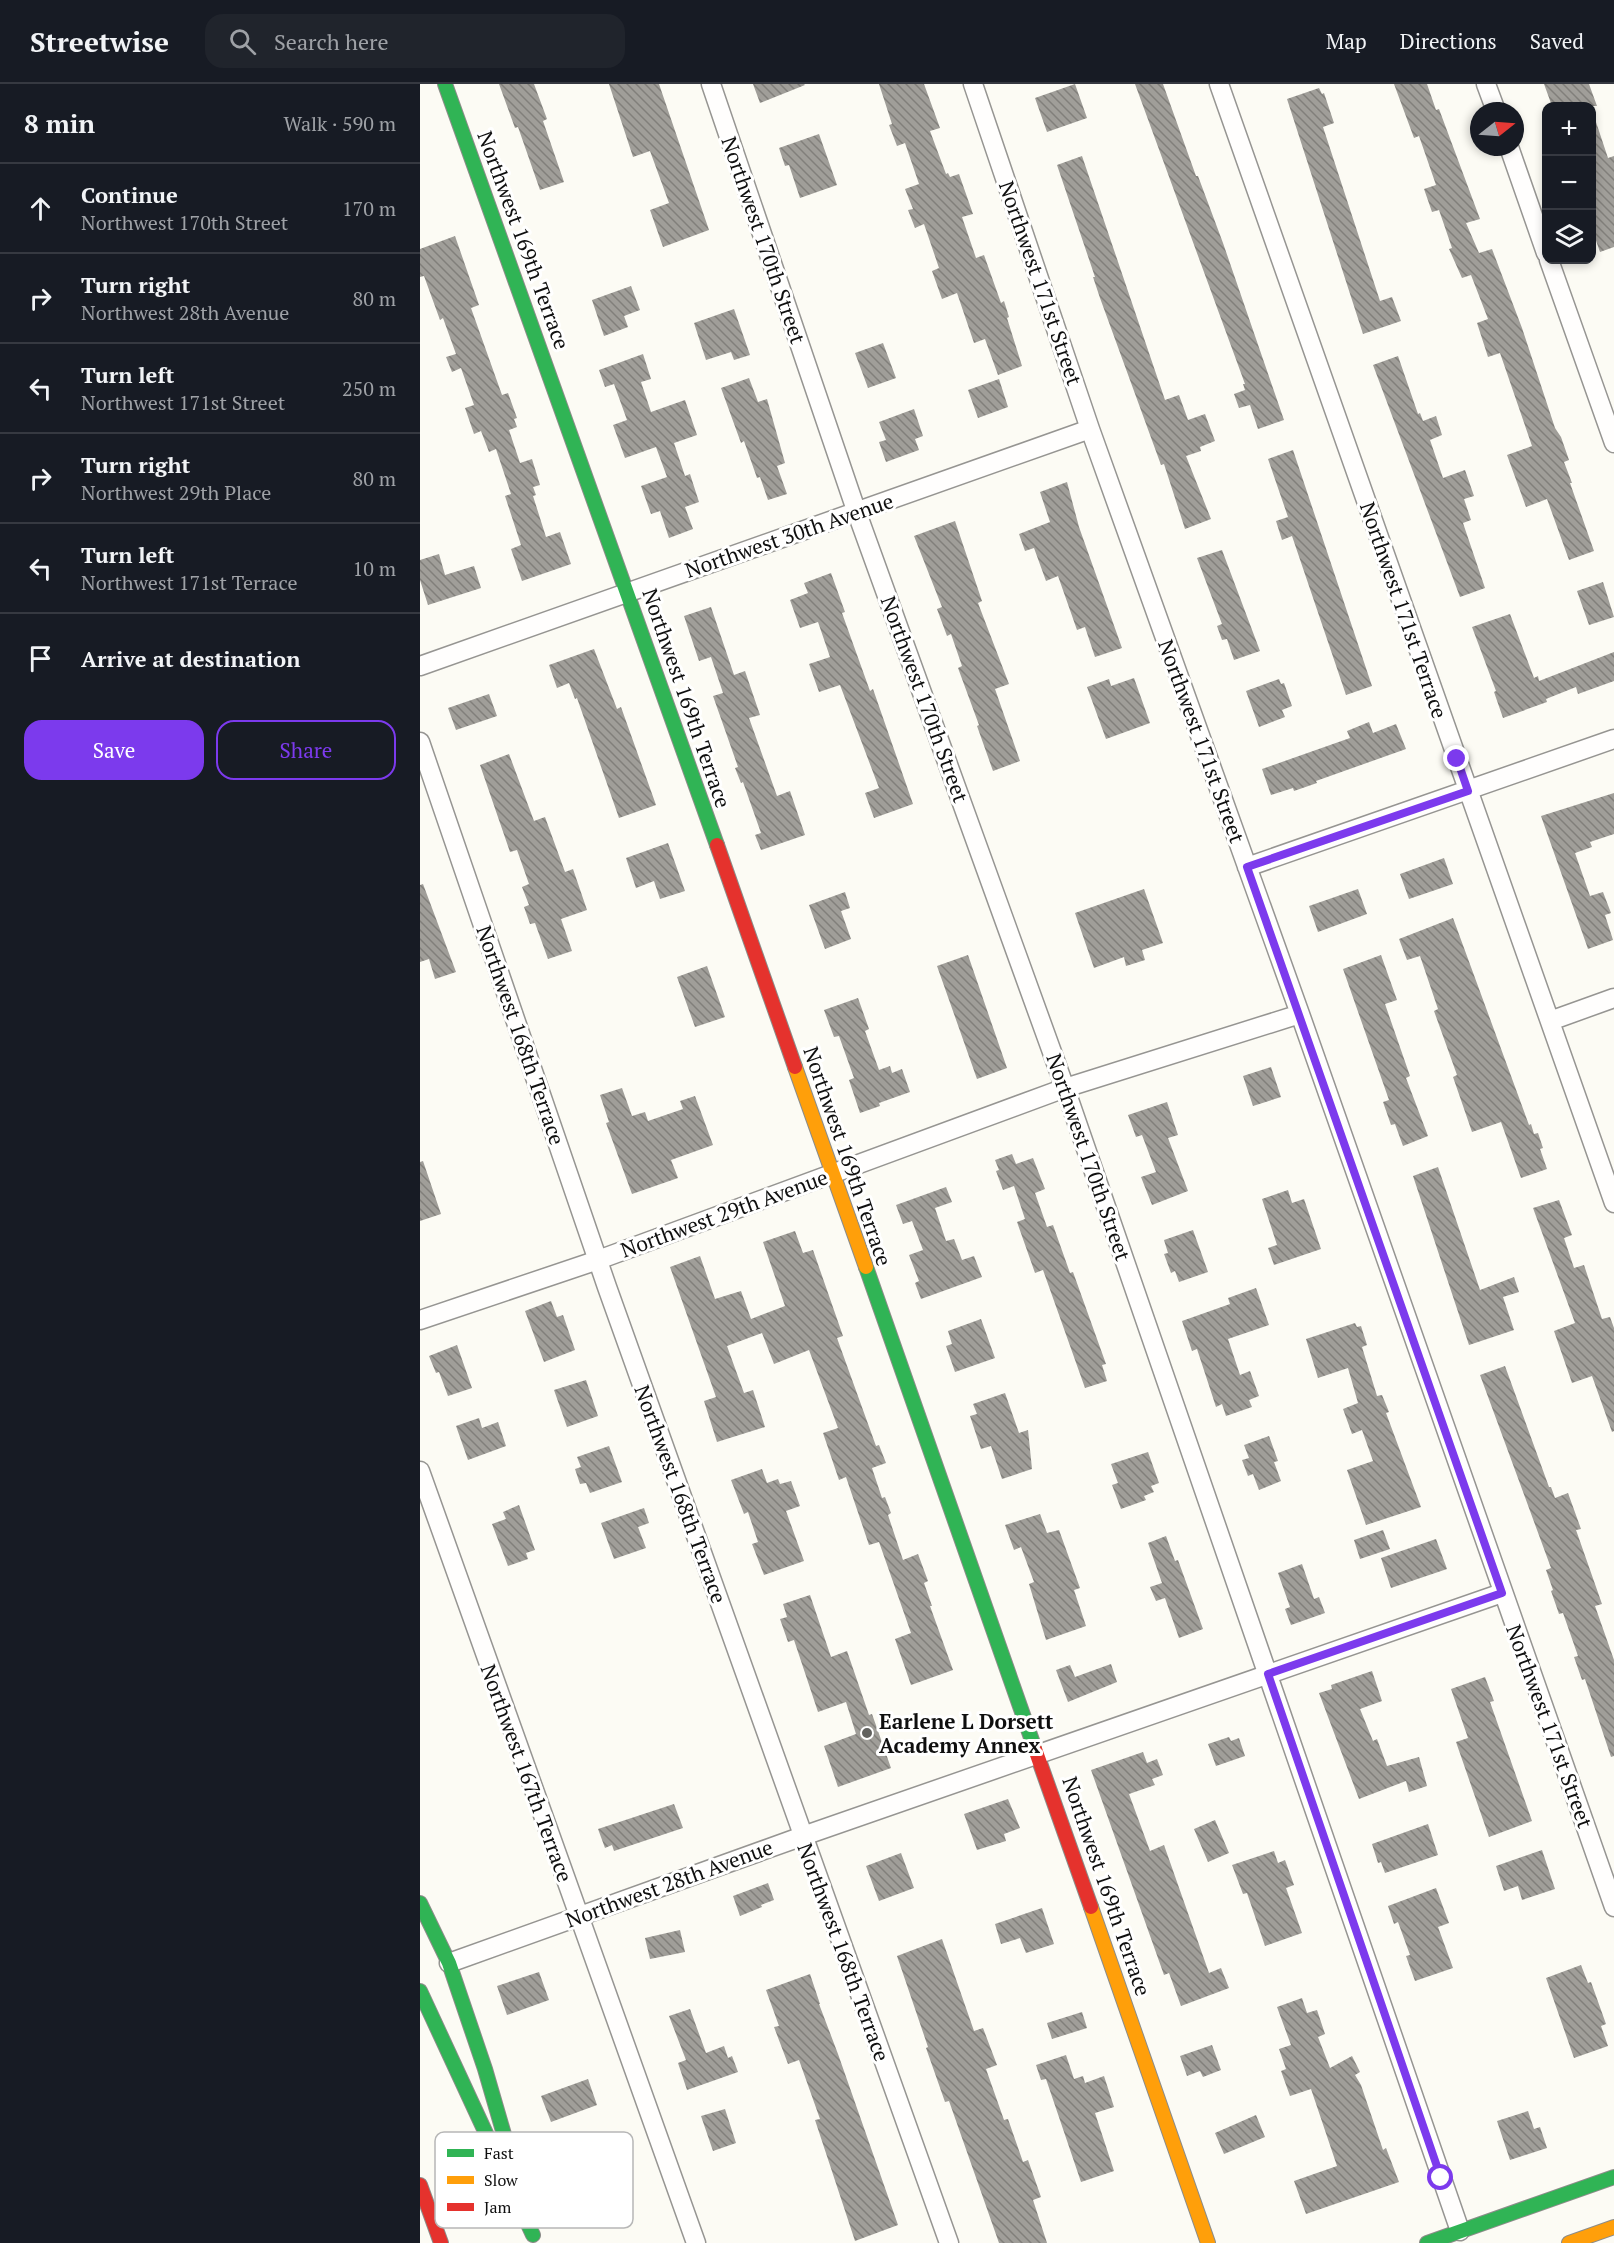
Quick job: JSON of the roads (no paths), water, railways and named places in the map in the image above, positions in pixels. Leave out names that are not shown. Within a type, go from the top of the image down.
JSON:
[{"type":"main road","name":"Northwest 169th Terrace","points":[[445,84],[627,591],[1038,1754],[1208,2243]]},
{"type":"main road","points":[[420,1903],[449,1963],[485,2069],[503,2132]]},
{"type":"main road","points":[[420,1991],[485,2132]]},
{"type":"main road","points":[[1427,2243],[1614,2177]]},
{"type":"main road","points":[[420,2185],[435,2226]]},
{"type":"main road","points":[[1569,2243],[1610,2233],[1614,2213]]},
{"type":"main road","points":[[436,2228],[441,2243]]},
{"type":"street","name":"Northwest 170th Street","points":[[711,84],[857,513],[1065,1088],[1460,2231]]},
{"type":"street","name":"Northwest 171st Street","points":[[973,84],[1090,429],[1300,1014],[1502,1593],[1609,1877],[1614,1906]]},
{"type":"street","name":"Northwest 171st Terrace","points":[[1218,84],[1614,1203]]},
{"type":"street","points":[[1486,84],[1493,102]]},
{"type":"street","points":[[1512,156],[1542,242]]},
{"type":"street","points":[[1550,264],[1614,443]]},
{"type":"street","name":"Northwest 30th Avenue","points":[[420,666],[1090,429]]},
{"type":"street","points":[[1247,867],[1614,739]]},
{"type":"street","name":"Northwest 168th Terrace","points":[[420,742],[598,1260],[949,2243]]},
{"type":"street","points":[[1550,1021],[1614,998]]},
{"type":"street","name":"Northwest 29th Avenue","points":[[420,1320],[598,1260],[1065,1088],[1300,1014]]},
{"type":"street","name":"Northwest 167th Terrace","points":[[420,1471],[696,2243]]},
{"type":"street","name":"Northwest 28th Avenue","points":[[449,1963],[803,1836],[1502,1593]]},
{"type":"place","name":"Earlene L Dorsett Academy Annex","points":[[867,1733]]}]
